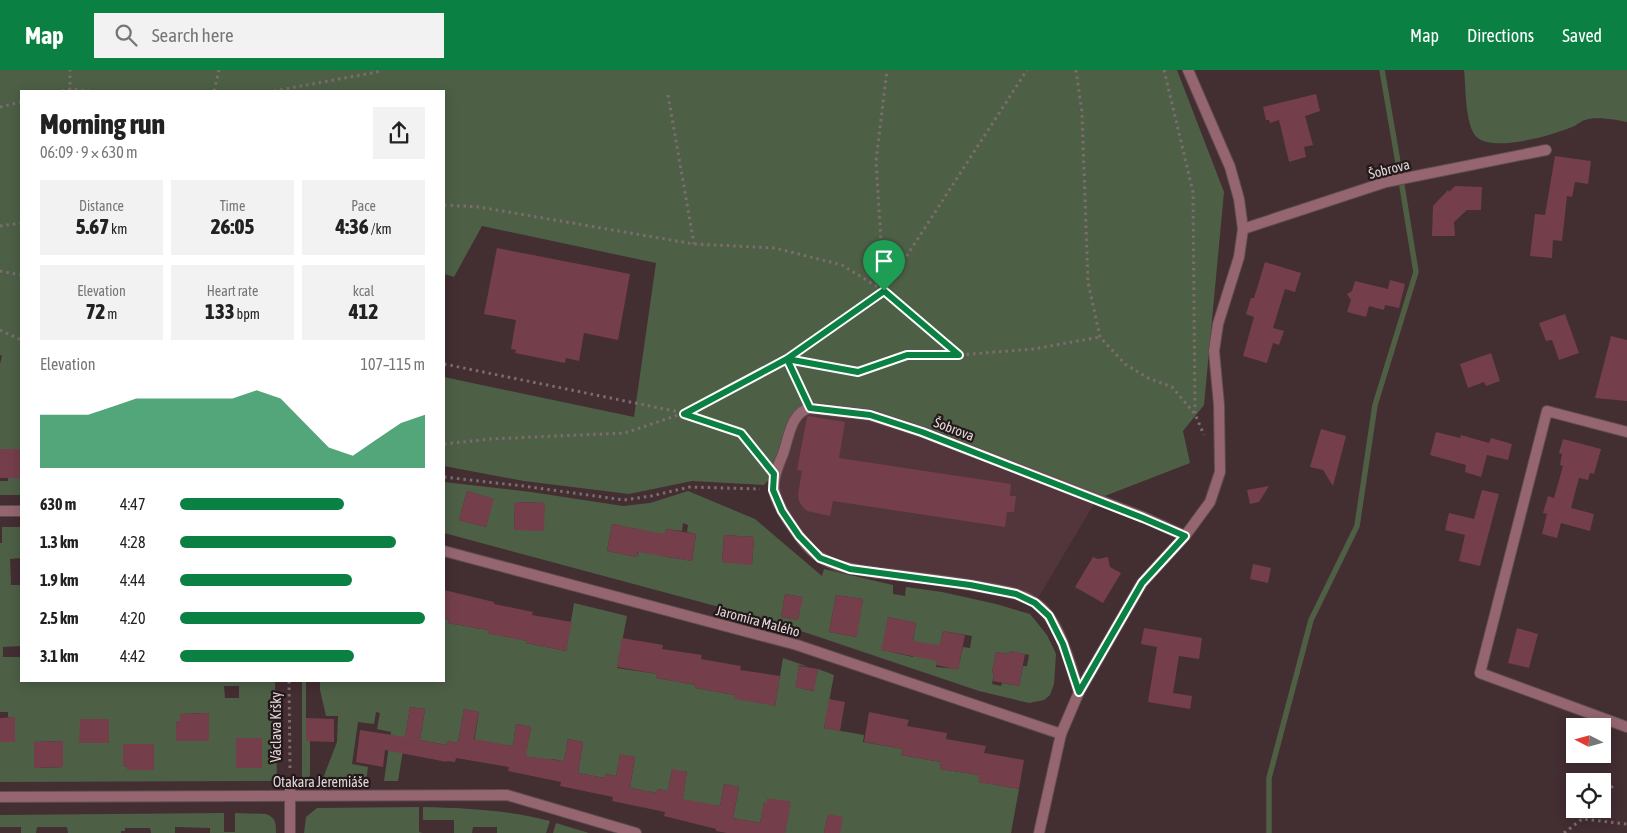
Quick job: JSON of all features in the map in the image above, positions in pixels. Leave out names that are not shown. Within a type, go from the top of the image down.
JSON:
[{"type":"street","points":[[1039,833],[1061,734],[1079,692],[1142,583],[1185,536],[1210,502],[1220,472],[1214,351],[1218,324],[1239,257],[1243,229],[1239,199],[1230,167],[1188,70]]},
{"type":"street","name":"Šobrova","points":[[1243,229],[1386,182],[1546,150]]},
{"type":"street","points":[[810,408],[802,410],[795,418],[774,474],[773,490],[782,511],[799,536],[820,558],[850,569],[970,585],[1016,594],[1035,603],[1049,616],[1063,644],[1079,692]]},
{"type":"street","name":"Šobrova","points":[[810,408],[870,415],[922,432],[1185,536]]},
{"type":"street","points":[[1627,432],[1547,411],[1480,673],[1627,727]]},
{"type":"street","points":[[0,511],[20,511]]},
{"type":"street","name":"Jaromíra Malého","points":[[445,551],[797,645],[1061,734]]},
{"type":"street","points":[[290,783],[290,833]]},
{"type":"street","name":"Otakara Jeremiáše","points":[[0,797],[507,795],[636,833]]},
{"type":"path","points":[[70,70],[70,90]]},
{"type":"path","points":[[214,90],[219,70]]},
{"type":"path","points":[[279,90],[380,70]]},
{"type":"path","points":[[884,291],[876,161],[887,70]]},
{"type":"path","points":[[445,444],[490,439],[625,433],[684,414],[787,359],[884,291],[1027,70]]},
{"type":"path","points":[[1076,70],[1082,113],[1088,282],[1100,337],[1125,364],[1148,378],[1172,387],[1195,414],[1207,441]]},
{"type":"path","points":[[1164,70],[1194,192],[1195,414]]},
{"type":"path","points":[[668,95],[694,244]]},
{"type":"path","points":[[0,107],[20,102]]},
{"type":"path","points":[[445,205],[479,206],[694,244],[775,248],[842,265],[884,291],[959,355]]},
{"type":"path","points":[[0,226],[20,223]]},
{"type":"path","points":[[0,271],[20,275]]},
{"type":"path","points":[[0,330],[20,340]]},
{"type":"path","points":[[787,359],[858,372],[907,355],[959,355],[1034,349],[1100,337]]},
{"type":"path","points":[[787,359],[810,408]]},
{"type":"path","points":[[445,364],[684,414],[741,433],[774,474]]},
{"type":"path","points":[[445,478],[523,486],[624,500],[690,487],[773,490]]},
{"type":"path","name":"Václava Kršky","points":[[290,682],[290,783]]},
{"type":"path","points":[[1611,788],[1615,784]]},
{"type":"path","points":[[1564,833],[1582,819],[1627,824]]},
{"type":"shaded area","points":[[802,410],[870,415],[1097,499],[1035,603],[1016,594],[849,569],[820,558],[782,511],[774,474]]},
{"type":"green space","points":[[0,70],[1177,70],[1224,192],[1204,405],[1183,431],[1190,463],[1097,499],[870,415],[802,410],[774,474],[764,485],[692,481],[629,494],[524,481],[445,466],[445,377],[634,417],[656,263],[482,226],[454,277],[445,274],[445,90],[20,90],[20,449],[0,449],[0,364],[2,356],[0,355]]},
{"type":"green space","points":[[1464,70],[1627,70],[1627,122],[1595,118],[1563,130],[1521,141],[1492,143],[1481,140],[1474,134],[1469,120]]},
{"type":"green space","points":[[8,478],[20,478],[20,495],[0,495],[0,481],[8,481]]},
{"type":"green space","points":[[445,482],[531,492],[623,506],[650,503],[688,491],[755,519],[822,576],[824,569],[893,585],[893,594],[905,596],[906,587],[942,592],[1030,614],[1047,635],[1056,654],[1054,684],[1050,695],[1044,700],[1029,703],[979,691],[749,615],[445,533]],"holes":[[[467,491],[493,499],[486,527],[459,520]],[[515,502],[545,503],[514,530]],[[683,523],[688,525],[687,532],[696,534],[692,561],[662,556],[666,529],[682,531]],[[612,524],[642,530],[637,557],[607,551]],[[724,535],[754,537],[752,564],[722,562]],[[785,594],[802,597],[798,620],[781,617]],[[836,595],[863,599],[856,637],[829,632]],[[888,617],[916,623],[913,641],[916,642],[913,657],[882,650]],[[943,631],[972,636],[970,648],[963,647],[958,669],[936,667]],[[1010,651],[1029,655],[1027,666],[1023,666],[1019,686],[1002,683],[1001,686],[992,684],[996,652],[1009,654]]]},
{"type":"green space","points":[[2,527],[20,527],[20,558],[10,559],[11,585],[20,585],[20,646],[3,647],[3,657],[20,657],[20,682],[275,682],[277,781],[0,782],[0,742],[15,741],[15,718],[8,717],[8,712],[0,712],[0,543],[2,543]],"holes":[[[224,686],[239,686],[239,698],[225,698]],[[209,713],[209,741],[180,741],[176,739],[176,722],[180,721],[180,714]],[[80,719],[109,719],[109,743],[80,743]],[[62,741],[63,767],[41,768],[40,765],[34,768],[34,742]],[[127,744],[154,744],[154,770],[123,766],[123,751]]]},
{"type":"green space","points":[[574,603],[627,616],[617,668],[657,674],[656,678],[696,685],[695,688],[735,695],[775,706],[783,658],[809,667],[799,665],[796,687],[813,691],[818,669],[834,675],[824,728],[864,735],[863,742],[903,749],[901,755],[941,762],[940,769],[979,775],[979,782],[1019,789],[1011,833],[840,833],[828,815],[824,833],[785,833],[790,802],[767,799],[767,803],[764,803],[760,823],[733,818],[739,787],[724,784],[720,806],[682,803],[687,772],[672,770],[668,791],[658,789],[657,793],[630,788],[635,757],[620,755],[616,776],[606,774],[605,778],[578,773],[583,742],[568,739],[564,761],[551,759],[550,762],[525,758],[531,727],[516,724],[513,746],[500,744],[499,747],[474,743],[479,712],[464,709],[458,743],[448,741],[447,745],[420,740],[425,709],[410,707],[398,781],[384,781],[391,732],[377,729],[380,713],[376,712],[374,724],[358,722],[352,764],[368,767],[366,781],[322,781],[337,742],[338,716],[326,716],[320,682],[445,682],[445,619],[449,620],[448,623],[488,630],[488,633],[566,651]]},
{"type":"green space","points":[[302,682],[306,682],[306,741],[310,741],[310,775],[307,781],[302,781]]},
{"type":"green space","points":[[419,807],[419,832],[423,833],[304,833],[306,817],[317,808]]},
{"type":"green space","points":[[423,807],[487,810],[550,821],[546,833],[497,833],[497,827],[473,827],[472,833],[454,833],[454,820],[423,820]]},
{"type":"green space","points":[[224,813],[224,832],[235,832],[235,813],[266,814],[275,821],[276,833],[210,833],[210,828],[175,827],[175,833],[151,833],[150,828],[125,828],[125,831],[121,831],[121,833],[68,833],[67,827],[37,827],[36,833],[21,833],[21,827],[0,827],[0,815]]},
{"type":"green space","points":[[556,823],[589,833],[553,833]]},
{"type":"building","points":[[1316,94],[1320,111],[1305,116],[1313,145],[1304,147],[1306,157],[1289,162],[1279,120],[1270,123],[1269,120],[1266,120],[1263,107]]},
{"type":"building","points":[[1555,156],[1591,161],[1588,184],[1575,182],[1572,197],[1567,196],[1562,241],[1553,240],[1552,258],[1530,256],[1535,214],[1545,215]]},
{"type":"building","points":[[1455,186],[1482,187],[1481,210],[1467,210],[1454,222],[1455,236],[1432,236],[1433,206],[1448,190],[1449,192]]},
{"type":"building","points":[[497,248],[630,274],[618,340],[584,333],[579,361],[566,358],[565,363],[515,353],[516,350],[511,349],[516,320],[484,314]]},
{"type":"building","points":[[1265,262],[1301,273],[1295,292],[1285,289],[1273,328],[1284,331],[1279,345],[1273,343],[1267,363],[1243,356],[1254,317],[1246,314],[1251,298],[1254,298]]},
{"type":"building","points":[[1390,280],[1405,284],[1399,308],[1385,305],[1384,310],[1369,306],[1366,317],[1347,312],[1351,300],[1347,294],[1352,291],[1355,281],[1388,289]]},
{"type":"building","points":[[1565,314],[1579,353],[1559,360],[1552,340],[1546,341],[1539,323]]},
{"type":"building","points":[[1611,336],[1627,340],[1627,401],[1595,398]]},
{"type":"building","points":[[1491,353],[1500,381],[1486,386],[1484,382],[1468,388],[1460,364]]},
{"type":"building","points":[[807,417],[845,422],[839,458],[1011,484],[1010,496],[1016,496],[1014,512],[1007,512],[1005,527],[833,501],[830,516],[807,511],[799,501],[798,494],[802,471],[797,470]]},
{"type":"building","points":[[1321,429],[1346,436],[1333,486],[1323,470],[1310,467]]},
{"type":"building","points":[[1436,432],[1460,438],[1461,435],[1489,443],[1491,438],[1512,444],[1508,460],[1487,455],[1481,477],[1465,472],[1466,465],[1430,455]]},
{"type":"building","points":[[1563,439],[1601,449],[1594,474],[1590,473],[1588,480],[1579,478],[1571,508],[1594,514],[1590,531],[1561,523],[1557,538],[1542,534],[1547,514],[1543,513],[1548,496],[1554,498],[1563,466],[1560,465],[1562,454],[1559,453]]},
{"type":"building","points":[[0,449],[20,449],[20,478],[0,478]]},
{"type":"building","points":[[1269,486],[1259,502],[1250,504],[1247,490]]},
{"type":"building","points":[[1482,490],[1499,494],[1480,566],[1459,561],[1465,535],[1445,530],[1449,513],[1474,519]]},
{"type":"building","points":[[467,491],[494,499],[486,527],[459,520]]},
{"type":"building","points":[[515,502],[545,503],[544,531],[514,530]]},
{"type":"building","points":[[612,524],[665,534],[666,529],[696,534],[692,561],[637,552],[637,557],[607,551]]},
{"type":"building","points":[[724,535],[754,537],[752,565],[722,562]]},
{"type":"building","points":[[1093,557],[1098,559],[1108,557],[1110,567],[1121,573],[1103,603],[1075,587]]},
{"type":"building","points":[[1253,564],[1271,568],[1268,583],[1250,579]]},
{"type":"building","points":[[445,590],[494,602],[494,604],[533,612],[532,615],[572,622],[566,651],[487,633],[488,630],[448,623],[449,620],[445,619]]},
{"type":"building","points":[[785,594],[803,597],[798,620],[781,617]]},
{"type":"building","points":[[836,595],[863,599],[857,637],[829,632]]},
{"type":"building","points":[[888,617],[916,623],[913,641],[940,645],[943,631],[965,635],[958,670],[936,665],[937,661],[881,650]]},
{"type":"building","points":[[1144,628],[1202,638],[1199,659],[1179,656],[1173,693],[1192,696],[1190,709],[1148,702],[1157,647],[1141,644]]},
{"type":"building","points":[[1517,628],[1538,634],[1529,668],[1508,663]]},
{"type":"building","points":[[622,638],[663,645],[662,649],[702,655],[701,659],[741,666],[740,670],[780,676],[775,706],[734,699],[735,695],[695,688],[696,685],[656,678],[657,674],[617,667]]},
{"type":"building","points":[[1010,651],[1025,654],[1019,686],[993,681],[994,674],[992,673],[996,652],[1009,654]]},
{"type":"building","points":[[799,666],[818,669],[814,691],[795,687]]},
{"type":"building","points":[[829,699],[845,702],[840,731],[824,728]]},
{"type":"building","points":[[410,707],[425,709],[420,740],[447,745],[448,741],[458,743],[464,709],[479,712],[474,739],[513,746],[516,724],[531,727],[526,756],[564,761],[568,739],[583,742],[578,773],[605,778],[605,774],[616,776],[620,754],[635,757],[630,788],[657,793],[658,789],[668,791],[672,769],[687,772],[683,799],[720,806],[724,784],[739,787],[733,818],[760,823],[764,802],[767,803],[767,798],[791,802],[785,833],[727,833],[716,831],[716,829],[664,816],[665,812],[612,801],[613,797],[560,786],[561,782],[508,771],[509,767],[456,758],[455,762],[447,762],[385,750],[383,767],[356,762],[360,730],[405,737]]},
{"type":"building","points":[[869,712],[909,720],[907,726],[947,733],[946,739],[986,746],[984,753],[1024,760],[1019,789],[978,782],[979,775],[940,769],[941,762],[901,755],[903,749],[864,742]]},
{"type":"building","points":[[209,713],[209,741],[176,741],[176,722],[180,721],[180,714]]},
{"type":"building","points":[[15,717],[15,742],[0,742],[0,718]]},
{"type":"building","points":[[306,718],[334,719],[334,742],[306,741]]},
{"type":"building","points":[[80,719],[109,719],[109,743],[79,743]]},
{"type":"building","points":[[236,738],[262,738],[262,768],[236,768]]},
{"type":"building","points":[[63,741],[63,767],[34,768],[34,742]]},
{"type":"building","points":[[123,744],[154,744],[154,770],[127,770],[127,766],[123,766]]},
{"type":"building","points":[[828,814],[843,817],[840,833],[824,833]]},
{"type":"waterway","points":[[1382,70],[1399,168]]},
{"type":"waterway","points":[[1269,833],[1269,778],[1311,620],[1357,526],[1375,405],[1416,272],[1402,186]]},
{"type":"route","points":[[884,291],[787,359],[684,414],[741,433],[774,474],[773,490],[782,511],[799,536],[820,558],[850,569],[970,585],[1016,594],[1035,603],[1049,616],[1063,644],[1079,692],[1142,583],[1185,536],[922,432],[870,415],[810,408],[787,359],[858,372],[907,355],[959,355],[884,291]]}]
